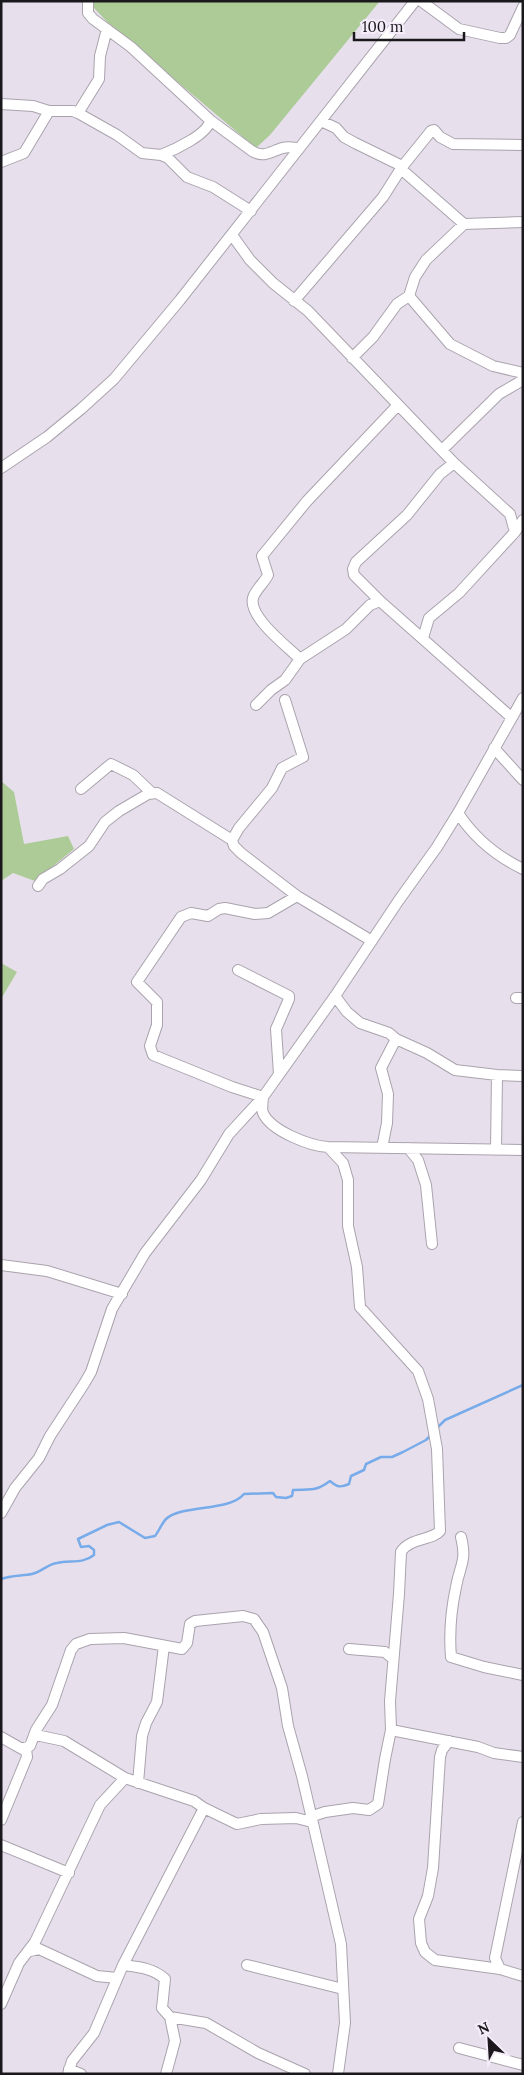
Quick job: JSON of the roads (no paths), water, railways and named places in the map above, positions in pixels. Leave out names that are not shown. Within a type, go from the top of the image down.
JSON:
[{"type":"street","points":[[88,1],[88,13],[162,74],[210,120],[258,154],[265,155],[283,146],[299,149]]},
{"type":"street","points":[[1,468],[47,437],[114,379],[232,235],[415,1]]},
{"type":"street","points":[[420,1],[459,29],[500,38],[506,38],[510,35],[523,7]]},
{"type":"street","points":[[78,113],[99,79],[100,56],[107,29]]},
{"type":"street","points":[[1,104],[33,106],[49,111],[68,110],[78,113],[117,135],[142,153],[161,155],[168,158],[187,177],[213,187],[251,211]]},
{"type":"street","points":[[1,162],[18,157],[24,153],[49,111]]},
{"type":"street","points":[[161,155],[176,149],[207,129],[210,120]]},
{"type":"street","points":[[321,121],[336,128],[344,137],[355,144],[400,164],[401,168],[464,224]]},
{"type":"street","points":[[294,301],[383,197],[401,168],[431,131],[434,130],[440,137],[453,144],[523,145]]},
{"type":"street","points":[[352,358],[373,337],[397,304],[409,296],[415,277],[426,260],[464,224],[523,222]]},
{"type":"street","points":[[232,235],[250,260],[294,301],[308,311],[454,463],[510,514],[516,532]]},
{"type":"street","points":[[409,296],[450,344],[493,366],[523,373]]},
{"type":"street","points":[[442,450],[499,394],[523,380]]},
{"type":"street","points":[[300,659],[258,617],[253,598],[268,574],[262,556],[307,500],[398,405]]},
{"type":"street","points":[[454,463],[440,474],[407,515],[356,562],[353,569],[354,574],[380,601],[511,717]]},
{"type":"street","points":[[423,638],[429,618],[459,593],[516,532],[523,520]]},
{"type":"street","points":[[256,705],[270,690],[286,680],[300,659],[346,629],[370,605],[380,601]]},
{"type":"street","points":[[1,1512],[16,1488],[39,1458],[57,1425],[91,1372],[107,1319],[145,1253],[201,1180],[229,1134],[263,1097],[335,996],[458,814],[523,698]]},
{"type":"street","points":[[232,840],[239,828],[272,788],[282,768],[303,757],[285,700]]},
{"type":"street","points":[[494,748],[523,780]]},
{"type":"street","points":[[81,789],[111,764],[133,775],[152,793],[162,796],[177,808],[232,840],[234,846],[241,853],[297,896],[372,941]]},
{"type":"street","points":[[38,886],[43,879],[60,869],[89,846],[108,819],[118,811],[152,793]]},
{"type":"street","points":[[458,814],[468,829],[479,840],[523,869]]},
{"type":"street","points":[[263,1097],[232,1087],[153,1055],[150,1046],[157,1025],[157,1002],[136,982],[185,914],[208,916],[219,909],[225,908],[261,914],[275,910],[290,898],[297,896]]},
{"type":"street","points":[[238,970],[289,996],[276,1029],[279,1074]]},
{"type":"street","points":[[335,996],[354,1019],[389,1033],[396,1040],[427,1053],[455,1070],[497,1076],[523,1076]]},
{"type":"street","points":[[382,1148],[387,1124],[388,1094],[381,1068],[396,1040]]},
{"type":"street","points":[[496,1150],[497,1076]]},
{"type":"street","points":[[263,1097],[262,1108],[264,1114],[273,1125],[312,1145],[328,1147],[523,1150]]},
{"type":"street","points":[[36,1735],[52,1737],[72,1745],[125,1778],[194,1801],[237,1824],[268,1818],[311,1819],[338,1809],[369,1810],[378,1804],[391,1730],[392,1658],[399,1594],[401,1552],[403,1548],[422,1538],[435,1535],[440,1531],[437,1449],[428,1399],[418,1371],[360,1307],[357,1267],[348,1226],[348,1180],[343,1163],[328,1147]]},
{"type":"street","points":[[408,1148],[418,1160],[426,1185],[432,1244]]},
{"type":"street","points":[[1,1265],[47,1271],[122,1294]]},
{"type":"street","points":[[461,1537],[465,1554],[456,1584],[449,1629],[451,1657],[484,1667],[523,1675]]},
{"type":"street","points":[[26,1749],[30,1746],[36,1735],[36,1730],[52,1705],[71,1650],[76,1644],[90,1639],[124,1638],[182,1648],[185,1646],[190,1624],[195,1621],[243,1616],[254,1619],[263,1632],[283,1693],[288,1726],[302,1776],[341,1944],[345,2023],[338,2074]]},
{"type":"street","points":[[138,1783],[142,1736],[146,1723],[157,1702],[164,1646]]},
{"type":"street","points":[[349,1649],[385,1652],[392,1658]]},
{"type":"street","points":[[391,1730],[478,1747],[494,1753],[523,1757]]},
{"type":"street","points":[[1,1737],[22,1749],[26,1749]]},
{"type":"street","points":[[449,1741],[442,1750],[440,1757],[433,1868],[428,1896],[419,1919],[422,1943],[425,1952],[435,1960],[500,1969],[523,1976]]},
{"type":"street","points":[[1,1820],[27,1757],[26,1749]]},
{"type":"street","points":[[1,2004],[19,1963],[35,1948],[100,1805],[125,1778]]},
{"type":"street","points":[[81,2074],[69,2071],[72,2061],[94,2033],[123,1965],[204,1808]]},
{"type":"street","points":[[500,1969],[496,1958],[522,1830]]},
{"type":"street","points":[[1,1845],[69,1872]]},
{"type":"street","points":[[35,1948],[97,1976],[117,1978]]},
{"type":"street","points":[[123,1965],[141,1967],[158,1973],[164,1979],[162,2008],[170,2017],[175,2041],[166,2074]]},
{"type":"street","points":[[247,1965],[343,1989]]},
{"type":"street","points":[[170,2017],[206,2023],[258,2053],[305,2074]]},
{"type":"street","points":[[459,2048],[523,2065]]},
{"type":"waterway","points":[[436,1429],[445,1420],[523,1385]]},
{"type":"waterway","points":[[1,1579],[32,1574],[62,1562],[81,1561],[90,1558],[94,1555],[94,1550],[89,1546],[81,1547],[78,1539],[107,1525],[119,1522],[145,1538],[155,1536],[166,1519],[174,1514],[228,1503],[237,1500],[244,1494],[273,1493],[276,1497],[286,1498],[292,1496],[293,1490],[309,1490],[325,1485],[330,1481],[339,1486],[349,1484],[351,1476],[364,1470],[366,1464],[381,1457],[392,1457],[426,1440],[431,1435]]}]
